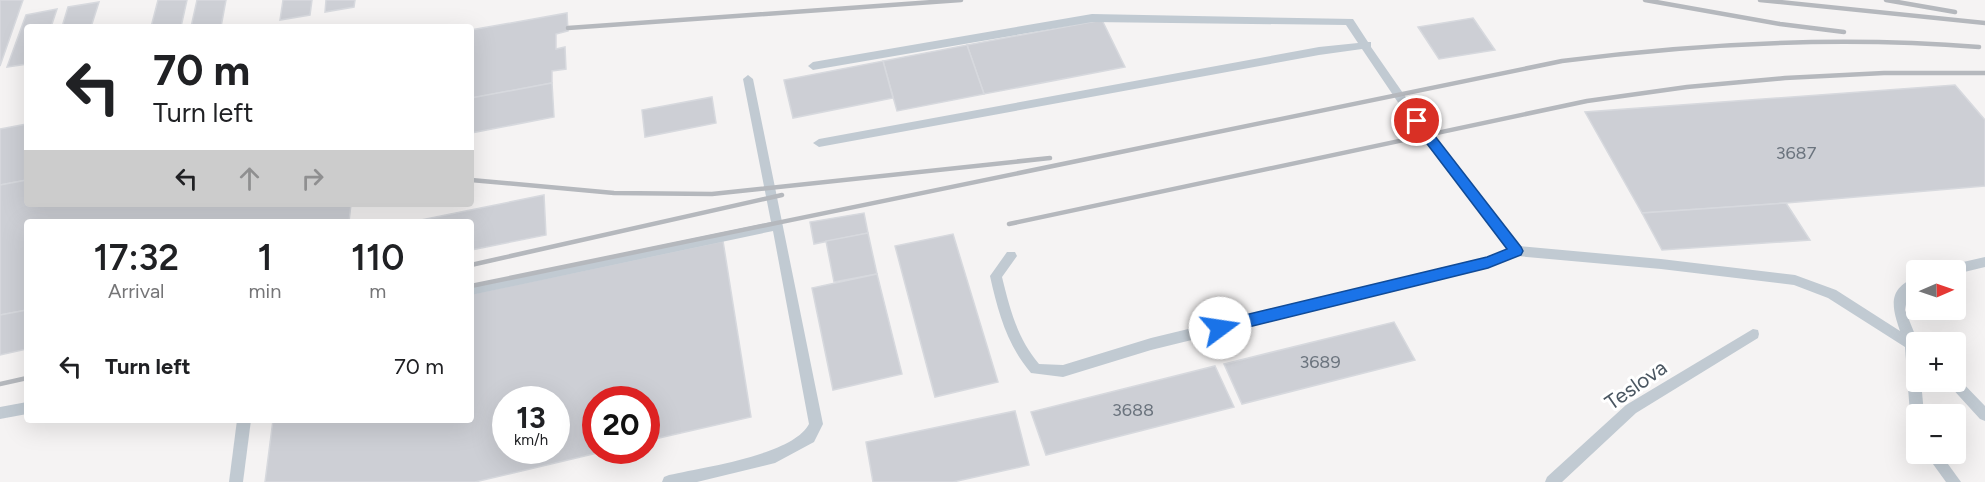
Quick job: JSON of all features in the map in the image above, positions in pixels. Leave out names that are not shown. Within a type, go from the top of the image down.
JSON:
[{"type":"lane","points":[[813,66],[1092,18],[1349,22],[1367,45],[1426,135],[1516,251]]},
{"type":"lane","points":[[819,143],[1319,51],[1367,45]]},
{"type":"lane","points":[[669,482],[775,457],[809,438],[816,424],[748,79]]},
{"type":"lane","points":[[474,289],[778,225]]},
{"type":"lane","points":[[1011,256],[996,276],[1009,326],[1022,355],[1036,369],[1063,371],[1151,344],[1488,262],[1516,251],[1661,264],[1795,280],[1832,294],[1906,340]]},
{"type":"lane","points":[[1966,266],[1985,262]]},
{"type":"lane","points":[[1906,289],[1902,291],[1899,310],[1908,332]]},
{"type":"lane","name":"Teslova","points":[[1552,482],[1631,409],[1753,334]]},
{"type":"lane","points":[[1964,392],[1985,415]]},
{"type":"lane","points":[[0,413],[24,409]]},
{"type":"lane","points":[[236,482],[244,423]]},
{"type":"lane","points":[[1940,464],[1954,482]]},
{"type":"building","points":[[0,0],[23,0],[0,66]]},
{"type":"building","points":[[158,0],[187,0],[182,24],[152,24]]},
{"type":"building","points":[[197,0],[226,0],[222,24],[192,24]]},
{"type":"building","points":[[283,0],[312,0],[310,15],[280,20]]},
{"type":"building","points":[[326,0],[355,0],[354,7],[325,12]]},
{"type":"building","points":[[99,2],[92,24],[63,24],[68,7]]},
{"type":"building","points":[[57,9],[52,24],[24,24],[24,64],[7,67],[26,15]]},
{"type":"building","points":[[567,13],[568,31],[556,34],[556,49],[565,47],[566,69],[552,71],[552,83],[474,97],[474,29]]},
{"type":"building","points":[[1473,18],[1495,50],[1439,59],[1418,27]]},
{"type":"building","points":[[1102,20],[1125,67],[984,94],[967,45]]},
{"type":"building","points":[[967,45],[984,94],[897,111],[883,61]]},
{"type":"building","points":[[883,61],[893,98],[793,118],[784,80]]},
{"type":"building","points":[[552,83],[554,117],[474,132],[474,97]]},
{"type":"building","points":[[1955,85],[1985,120],[1985,186],[1786,203],[1642,213],[1585,112]]},
{"type":"building","points":[[712,97],[716,123],[645,137],[642,110]]},
{"type":"building","points":[[24,125],[24,181],[0,185],[0,129]]},
{"type":"building","points":[[24,181],[24,207],[351,207],[349,219],[24,219],[24,311],[0,315],[0,185]]},
{"type":"building","points":[[544,195],[546,235],[474,249],[474,219],[426,219]]},
{"type":"building","points":[[1786,203],[1810,240],[1662,250],[1642,213]]},
{"type":"building","points":[[864,213],[868,233],[814,244],[810,222]]},
{"type":"building","points":[[868,233],[877,274],[834,282],[826,241]]},
{"type":"building","points":[[953,234],[998,382],[935,397],[895,246]]},
{"type":"building","points":[[723,241],[751,417],[660,438],[660,386],[582,386],[582,457],[570,459],[570,386],[492,386],[492,464],[551,464],[475,482],[265,482],[273,423],[474,423],[474,293]]},
{"type":"building","points":[[877,274],[902,374],[833,390],[812,288]]},
{"type":"building","points":[[24,311],[24,350],[0,355],[0,315]]},
{"type":"building","points":[[1394,322],[1415,360],[1242,404],[1224,364]]},
{"type":"building","points":[[1215,366],[1234,407],[1046,455],[1031,412]]},
{"type":"building","points":[[1015,411],[1029,465],[953,482],[873,482],[866,442]]},
{"type":"railway","points":[[568,28],[961,0]]},
{"type":"railway","points":[[1645,0],[1780,24],[1844,32]]},
{"type":"railway","points":[[1760,0],[1985,23]]},
{"type":"railway","points":[[1886,0],[1955,12]]},
{"type":"railway","points":[[474,285],[1562,61],[1666,50],[1770,43],[1874,42],[1979,47]]},
{"type":"railway","points":[[1009,224],[1587,101],[1687,87],[1785,78],[1884,73],[1985,73]]},
{"type":"railway","points":[[474,180],[614,193],[712,194],[1050,158]]},
{"type":"railway","points":[[474,264],[782,195]]},
{"type":"railway","points":[[0,384],[24,379]]},
{"type":"route","points":[[1220,328],[1488,262],[1516,251],[1417,121]]}]
